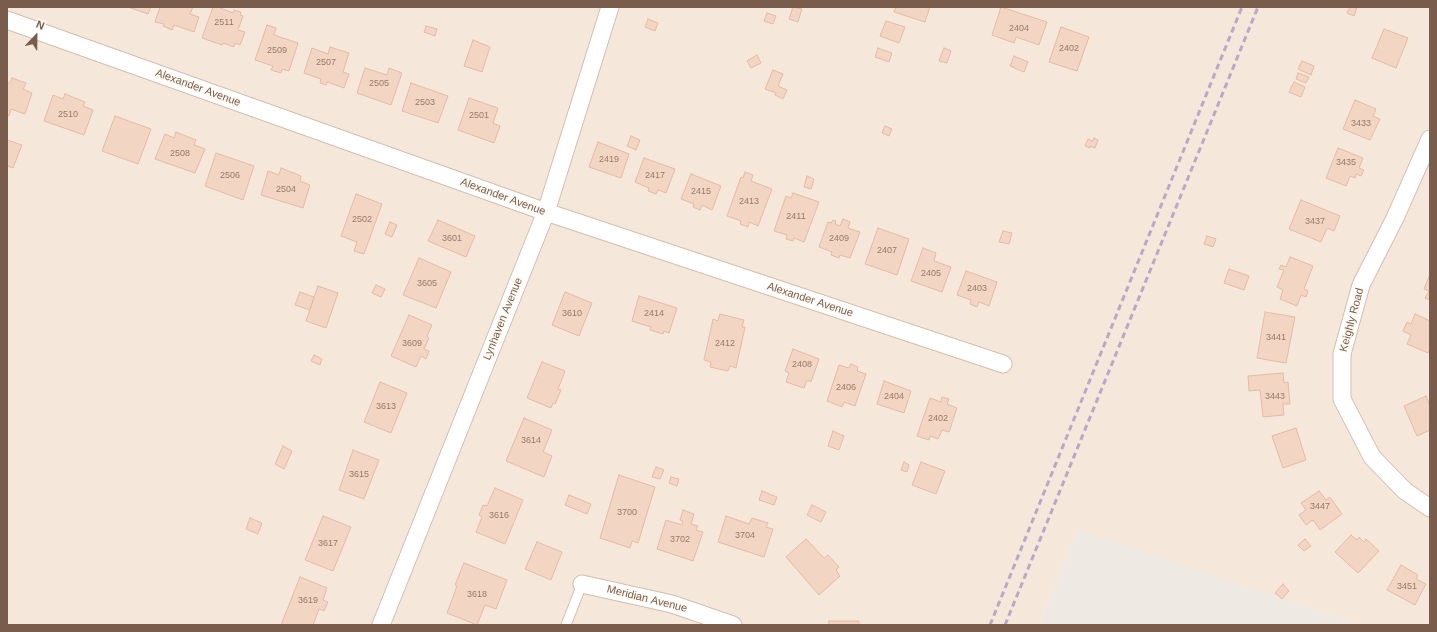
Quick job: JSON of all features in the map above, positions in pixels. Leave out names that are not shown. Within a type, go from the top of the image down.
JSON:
[{"type":"street","name":"Lynhaven Avenue","points":[[381,625],[546,212],[610,7]]},
{"type":"street","name":"Alexander Avenue","points":[[7,20],[546,212],[1003,364]]},
{"type":"street","name":"Keighly Road","points":[[1430,139],[1395,218],[1361,285],[1342,354],[1342,399],[1372,457],[1405,491],[1430,508]]},
{"type":"street","name":"Meridian Avenue","points":[[582,584],[672,604],[733,625]]},
{"type":"lane","points":[[566,625],[582,584]]},
{"type":"shaded area","points":[[7,7],[1430,7],[1430,625],[1360,625],[1078,531],[1039,625],[7,625]]},
{"type":"shaded area","points":[[1078,530],[1360,625],[1039,625]]},
{"type":"building","points":[[128,7],[151,7],[148,14]]},
{"type":"building","points":[[160,7],[193,7],[190,14],[199,17],[194,32],[174,25],[172,30],[163,26],[164,24],[155,22]]},
{"type":"building","points":[[213,7],[218,7],[233,13],[234,10],[241,12],[240,15],[243,16],[238,30],[245,32],[240,45],[235,43],[234,47],[223,43],[222,45],[202,38]]},
{"type":"building","points":[[793,7],[802,9],[798,22],[789,19]]},
{"type":"building","points":[[896,7],[930,7],[925,22],[894,12]]},
{"type":"building","points":[[1001,7],[1047,22],[1039,45],[1016,37],[1014,43],[992,35]]},
{"type":"building","points":[[1350,7],[1357,8],[1354,16],[1347,13]]},
{"type":"building","points":[[767,13],[776,16],[773,24],[764,21]]},
{"type":"building","points":[[648,19],[658,23],[655,31],[645,27]]},
{"type":"building","points":[[886,21],[905,27],[899,43],[880,36]]},
{"type":"building","points":[[267,25],[276,28],[274,35],[298,43],[289,71],[282,69],[281,73],[271,70],[273,66],[255,60]]},
{"type":"building","points":[[426,26],[437,29],[435,36],[424,32]]},
{"type":"building","points":[[1061,27],[1089,37],[1077,71],[1049,62]]},
{"type":"building","points":[[1384,29],[1408,38],[1396,68],[1372,58]]},
{"type":"building","points":[[473,40],[490,47],[482,72],[464,66]]},
{"type":"building","points":[[330,47],[349,53],[343,72],[349,74],[344,88],[327,82],[326,85],[320,83],[321,79],[304,73],[312,48],[328,54]]},
{"type":"building","points":[[878,48],[892,53],[889,62],[875,57]]},
{"type":"building","points":[[944,48],[951,51],[947,63],[939,61]]},
{"type":"building","points":[[757,55],[761,63],[751,68],[747,61]]},
{"type":"building","points":[[1014,56],[1028,62],[1024,72],[1010,66]]},
{"type":"building","points":[[1302,61],[1314,66],[1311,75],[1298,69]]},
{"type":"building","points":[[365,68],[387,75],[389,68],[402,73],[391,105],[357,93]]},
{"type":"building","points":[[773,70],[783,74],[778,86],[787,90],[783,99],[775,95],[776,93],[765,89]]},
{"type":"building","points":[[1298,73],[1309,77],[1306,83],[1296,79]]},
{"type":"building","points":[[12,78],[26,83],[23,89],[32,93],[25,114],[11,109],[9,116],[7,115],[7,83],[10,83]]},
{"type":"building","points":[[1294,82],[1305,87],[1301,97],[1289,92]]},
{"type":"building","points":[[411,83],[448,96],[438,123],[402,111]]},
{"type":"building","points":[[65,94],[85,102],[83,106],[93,110],[84,135],[44,121],[53,95],[63,99]]},
{"type":"building","points":[[469,98],[498,108],[493,123],[500,126],[494,143],[458,130]]},
{"type":"building","points":[[1355,100],[1376,109],[1373,116],[1380,119],[1370,140],[1343,129]]},
{"type":"building","points":[[115,116],[151,129],[138,164],[102,151]]},
{"type":"building","points":[[885,126],[892,129],[889,136],[882,133]]},
{"type":"building","points":[[176,132],[196,140],[194,145],[205,149],[195,173],[155,159],[165,134],[174,138]]},
{"type":"building","points":[[631,136],[640,140],[636,150],[627,146]]},
{"type":"building","points":[[1094,138],[1098,140],[1095,148],[1085,146],[1088,139],[1093,141]]},
{"type":"building","points":[[7,140],[22,145],[13,168],[7,166]]},
{"type":"building","points":[[598,142],[629,154],[621,178],[589,167]]},
{"type":"building","points":[[1338,148],[1363,158],[1359,168],[1364,170],[1361,176],[1356,174],[1355,178],[1350,176],[1346,186],[1326,178]]},
{"type":"building","points":[[216,153],[254,166],[243,200],[205,186]]},
{"type":"building","points":[[644,158],[675,169],[666,193],[658,190],[656,194],[648,191],[649,188],[635,182]]},
{"type":"building","points":[[281,168],[301,176],[300,181],[310,185],[303,208],[261,195],[268,171],[279,175]]},
{"type":"building","points":[[745,172],[753,175],[751,181],[772,189],[758,226],[749,222],[748,227],[740,224],[741,221],[727,216],[741,177],[743,178]]},
{"type":"building","points":[[691,174],[721,186],[712,210],[702,205],[700,210],[693,207],[694,204],[681,199]]},
{"type":"building","points":[[807,176],[814,179],[811,189],[804,187]]},
{"type":"building","points":[[793,193],[819,202],[804,242],[794,238],[793,241],[786,239],[787,235],[774,231],[786,196],[791,198]]},
{"type":"building","points":[[356,194],[382,204],[364,254],[354,251],[357,242],[341,236]]},
{"type":"building","points":[[1301,200],[1340,216],[1334,231],[1327,228],[1321,242],[1289,229]]},
{"type":"building","points":[[843,219],[850,222],[848,228],[860,232],[850,258],[840,255],[839,258],[831,255],[832,252],[819,247],[828,222],[831,223],[833,220],[836,221],[835,224],[840,226]]},
{"type":"building","points":[[438,220],[475,236],[466,257],[428,241]]},
{"type":"building","points":[[390,222],[397,225],[392,237],[385,234]]},
{"type":"building","points":[[878,228],[909,239],[897,275],[865,264]]},
{"type":"building","points":[[1003,231],[1012,233],[1009,244],[999,242]]},
{"type":"building","points":[[1207,236],[1216,239],[1213,247],[1204,244]]},
{"type":"building","points":[[923,248],[936,253],[934,261],[951,267],[942,292],[911,281]]},
{"type":"building","points":[[1290,257],[1313,266],[1304,289],[1308,291],[1306,297],[1301,295],[1297,306],[1280,299],[1283,290],[1277,287],[1284,270],[1279,269],[1281,265],[1286,267]]},
{"type":"building","points":[[419,258],[451,272],[436,308],[403,295]]},
{"type":"building","points":[[1229,269],[1249,276],[1244,290],[1224,283]]},
{"type":"building","points":[[966,271],[997,282],[989,306],[979,302],[977,307],[970,304],[971,300],[957,295]]},
{"type":"building","points":[[1430,274],[1430,300],[1425,298],[1429,291],[1424,289]]},
{"type":"building","points":[[376,285],[385,289],[381,297],[372,293]]},
{"type":"building","points":[[318,286],[338,293],[326,328],[306,321]]},
{"type":"building","points":[[300,292],[314,297],[310,310],[295,305]]},
{"type":"building","points":[[565,292],[592,303],[579,336],[552,325]]},
{"type":"building","points":[[639,296],[677,308],[669,333],[664,331],[663,334],[650,330],[651,327],[632,321]]},
{"type":"building","points":[[1265,312],[1295,317],[1286,363],[1257,358]]},
{"type":"building","points":[[720,314],[744,320],[742,327],[745,327],[736,368],[730,366],[728,371],[710,367],[711,362],[704,360],[713,319],[718,321]]},
{"type":"building","points":[[1415,314],[1430,321],[1430,349],[1428,353],[1407,344],[1411,335],[1403,331],[1407,322],[1411,324]]},
{"type":"building","points":[[409,315],[432,325],[427,336],[429,338],[424,349],[429,351],[426,359],[421,356],[416,367],[391,356]]},
{"type":"building","points":[[793,349],[819,359],[811,382],[807,380],[804,388],[786,382],[789,373],[785,371]]},
{"type":"building","points":[[314,355],[322,359],[320,365],[311,361]]},
{"type":"building","points":[[542,362],[565,371],[558,389],[561,390],[555,404],[553,403],[551,408],[527,398]]},
{"type":"building","points":[[851,364],[858,367],[857,371],[866,374],[855,406],[844,402],[842,407],[827,401],[839,365],[849,368]]},
{"type":"building","points":[[1283,373],[1284,383],[1288,382],[1290,404],[1283,404],[1284,415],[1263,417],[1260,390],[1249,391],[1248,376]]},
{"type":"building","points":[[884,381],[911,391],[904,413],[877,404]]},
{"type":"building","points":[[380,382],[407,393],[391,433],[364,422]]},
{"type":"building","points":[[1426,396],[1430,406],[1430,430],[1417,436],[1404,406]]},
{"type":"building","points":[[942,397],[949,399],[947,404],[957,408],[949,432],[942,430],[938,439],[930,436],[929,440],[917,436],[930,398],[941,402]]},
{"type":"building","points":[[524,418],[552,430],[543,452],[552,456],[544,477],[506,461]]},
{"type":"building","points":[[1296,428],[1306,460],[1283,468],[1272,436]]},
{"type":"building","points":[[833,431],[844,436],[839,450],[828,446]]},
{"type":"building","points":[[283,446],[292,451],[284,469],[275,464]]},
{"type":"building","points":[[353,450],[379,460],[364,499],[339,490]]},
{"type":"building","points":[[904,462],[909,465],[907,472],[901,470]]},
{"type":"building","points":[[921,462],[945,471],[936,494],[912,485]]},
{"type":"building","points":[[656,467],[664,470],[660,479],[652,477]]},
{"type":"building","points":[[619,475],[655,487],[638,543],[632,541],[630,548],[600,538]]},
{"type":"building","points":[[671,477],[679,479],[677,486],[669,483]]},
{"type":"building","points":[[495,488],[523,500],[505,544],[476,532],[482,517],[479,515],[483,505],[487,506]]},
{"type":"building","points":[[762,491],[777,497],[774,505],[759,500]]},
{"type":"building","points":[[1319,491],[1326,500],[1330,497],[1342,514],[1320,530],[1313,520],[1306,525],[1299,515],[1306,510],[1301,503]]},
{"type":"building","points":[[569,495],[591,504],[587,514],[565,505]]},
{"type":"building","points":[[812,505],[826,512],[821,522],[807,515]]},
{"type":"building","points":[[683,510],[694,514],[691,524],[698,526],[696,530],[703,532],[693,561],[657,549],[666,520],[682,525],[683,521],[680,520]]},
{"type":"building","points":[[323,516],[351,527],[333,571],[305,560]]},
{"type":"building","points":[[726,516],[749,524],[752,518],[768,523],[766,527],[773,529],[764,557],[718,542]]},
{"type":"building","points":[[250,518],[262,523],[258,534],[246,529]]},
{"type":"building","points":[[1351,535],[1357,540],[1359,537],[1364,542],[1366,539],[1379,551],[1358,573],[1335,552]]},
{"type":"building","points":[[806,539],[824,558],[828,555],[839,567],[836,570],[840,576],[819,595],[786,557]]},
{"type":"building","points":[[1305,539],[1311,546],[1304,551],[1298,545]]},
{"type":"building","points":[[537,542],[562,552],[551,580],[525,569]]},
{"type":"building","points":[[464,563],[507,580],[496,609],[485,605],[477,625],[447,613],[457,586],[455,585]]},
{"type":"building","points":[[1401,565],[1418,575],[1416,579],[1426,584],[1415,605],[1387,590]]},
{"type":"building","points":[[300,577],[327,588],[323,600],[328,602],[324,611],[319,609],[313,625],[281,625]]},
{"type":"building","points":[[1283,584],[1289,591],[1282,599],[1275,593]]},
{"type":"building","points":[[829,621],[859,621],[859,625],[829,625]]},
{"type":"railway","points":[[990,625],[1242,7]]},
{"type":"railway","points":[[1005,625],[1258,7]]}]
